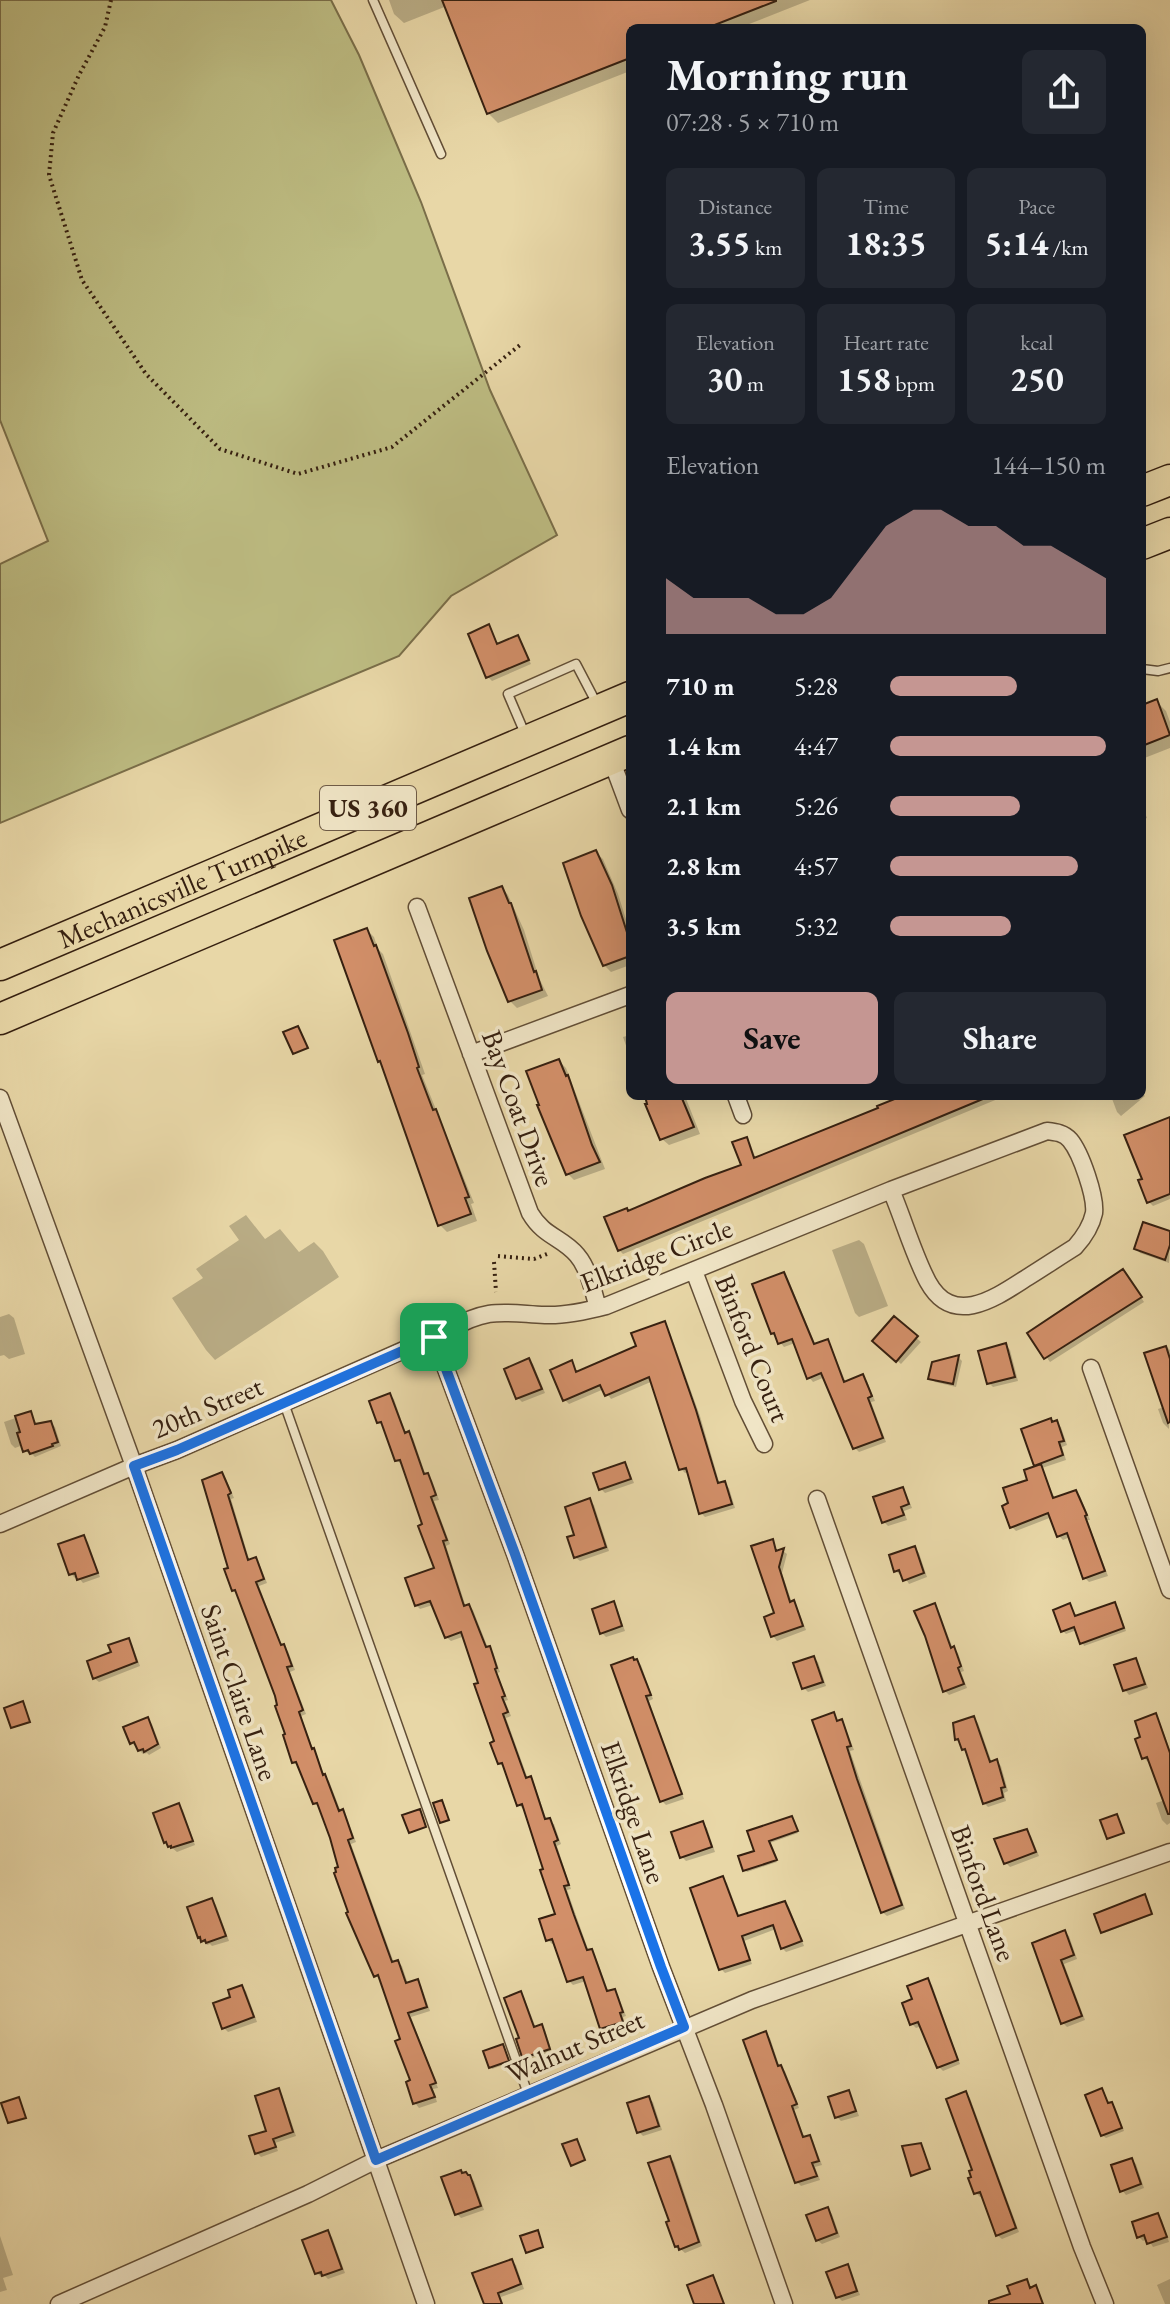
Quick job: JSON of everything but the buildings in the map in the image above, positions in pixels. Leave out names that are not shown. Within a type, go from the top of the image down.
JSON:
[{"type":"highway","points":[[1146,490],[1170,481]]},
{"type":"highway","points":[[1146,542],[1170,533]]},
{"type":"highway","name":"Mechanicsville Turnpike","points":[[0,965],[626,699]]},
{"type":"highway","name":"Mechanicsville Turnpike","points":[[0,1019],[620,755]]},
{"type":"street","points":[[620,755],[626,788]]},
{"type":"street","name":"Bay Coat Drive","points":[[417,907],[530,1213],[543,1231],[580,1259],[598,1308]]},
{"type":"street","points":[[471,1054],[626,996]]},
{"type":"street","name":"Saint Claire Lane","points":[[0,1098],[134,1466],[426,2304]]},
{"type":"street","points":[[737,1100],[743,1115]]},
{"type":"street","name":"Elkridge Circle","points":[[434,1337],[484,1314],[504,1311],[558,1315],[598,1308],[891,1190],[1047,1131],[1059,1132],[1069,1138],[1076,1149],[1095,1209],[1092,1223],[1075,1247],[990,1301],[970,1306],[954,1305],[940,1296],[929,1283],[891,1190]]},
{"type":"street","name":"Binford Court","points":[[694,1271],[743,1401],[764,1444]]},
{"type":"street","name":"20th Street","points":[[0,1524],[434,1337]]},
{"type":"street","name":"Elkridge Lane","points":[[434,1337],[784,2304]]},
{"type":"street","points":[[1091,1368],[1170,1590]]},
{"type":"street","name":"Binford Lane","points":[[817,1499],[1082,2247],[1105,2304]]},
{"type":"street","name":"Walnut Street","points":[[59,2304],[308,2194],[376,2160],[684,2027],[1170,1852]]},
{"type":"lane","points":[[373,0],[441,154]]},
{"type":"lane","points":[[528,740],[508,694],[576,664],[600,710]]},
{"type":"lane","points":[[1146,670],[1170,668]]},
{"type":"lane","points":[[284,1403],[528,2094]]},
{"type":"path","points":[[111,0],[105,27],[53,133],[49,175],[82,280],[146,374],[220,449],[298,474],[392,447],[520,345]]},
{"type":"path","points":[[498,1256],[534,1259],[556,1251]]},
{"type":"path","points":[[494,1262],[496,1292]]},
{"type":"shaded area","points":[[0,0],[331,0],[359,55],[421,202],[490,390],[557,535],[451,596],[399,656],[0,823],[0,564],[48,541],[0,420]]},
{"type":"route","points":[[434,1337],[684,2027],[376,2160],[134,1466],[434,1337]]}]
